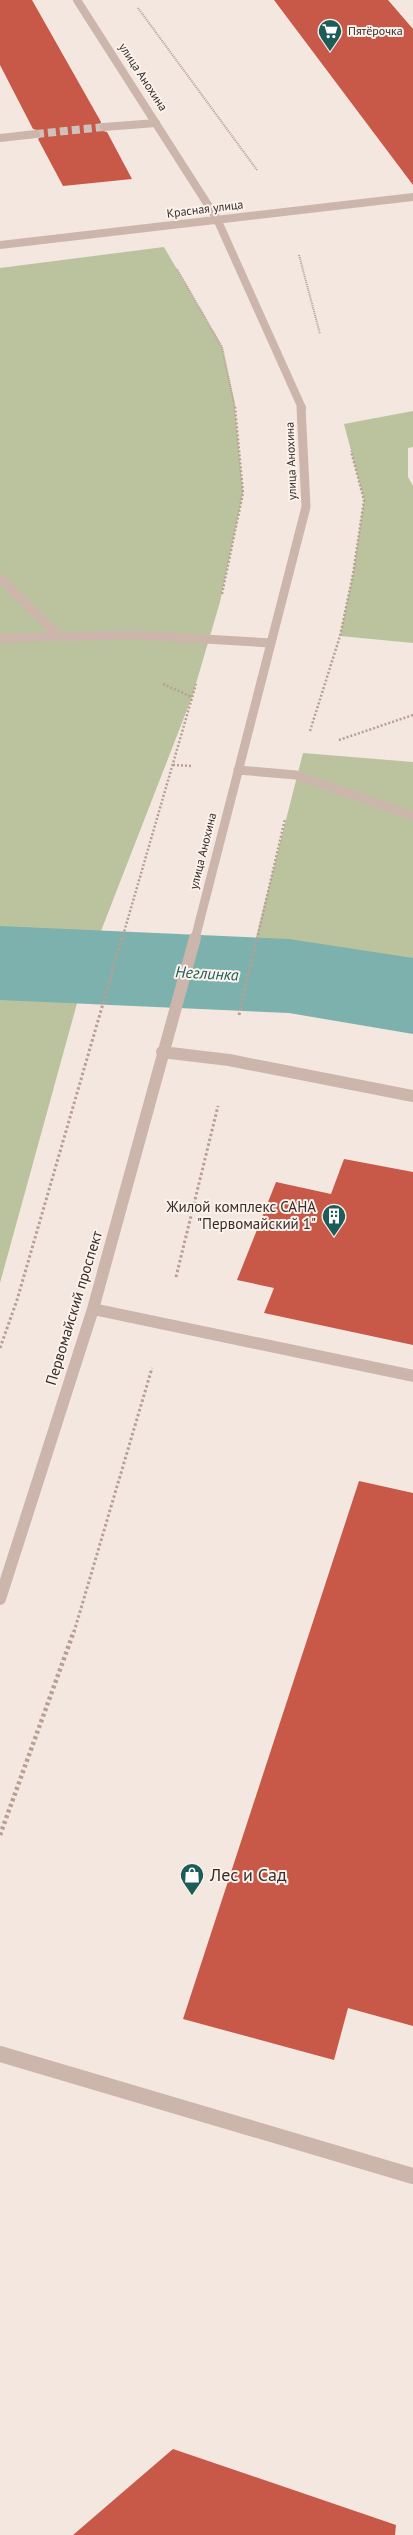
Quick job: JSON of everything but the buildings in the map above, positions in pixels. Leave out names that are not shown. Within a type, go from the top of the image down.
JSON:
[{"type":"street","name":"улица Анохина","points":[[77,0],[217,219],[303,411],[306,507],[171,1024]]},
{"type":"street","points":[[104,128],[156,123]]},
{"type":"street","points":[[1,136],[36,134]]},
{"type":"street","name":"Красная улица","points":[[0,245],[413,197]]},
{"type":"street","points":[[0,578],[57,634]]},
{"type":"street","points":[[0,638],[57,634],[210,638],[271,643]]},
{"type":"street","points":[[238,770],[296,776],[413,816]]},
{"type":"street","name":"Первомайский проспект","points":[[0,1599],[93,1309],[171,1024]]},
{"type":"street","points":[[162,1052],[229,1060],[413,1096]]},
{"type":"street","points":[[93,1309],[413,1376]]},
{"type":"street","points":[[0,2054],[413,2176]]},
{"type":"path","points":[[308,735],[340,636],[353,574],[364,500],[349,443]]},
{"type":"path","points":[[330,743],[413,715]]},
{"type":"path","points":[[0,1836],[81,1612],[165,1324],[296,776]]},
{"type":"path","points":[[0,1348],[17,1300],[99,1013],[122,941]]},
{"type":"green space","points":[[164,247],[222,347],[234,400],[243,493],[220,602],[192,697],[87,967],[0,1283],[0,268]]},
{"type":"green space","points":[[413,411],[413,447],[408,448],[408,477],[413,486],[413,643],[340,636],[353,574],[364,500],[344,424]]},
{"type":"green space","points":[[303,753],[413,762],[413,964],[251,957]]},
{"type":"water","points":[[0,937],[10,939],[97,940],[82,986],[0,981]]},
{"type":"waterway","name":"Неглинка","points":[[0,963],[289,976],[413,996]]},
{"type":"tunnel","points":[[36,134],[104,127]]},
{"type":"place","name":"Пятёрочка","points":[[330,52]]},
{"type":"place","name":"Жилой комплекс САНА \"Первомайский 1\"","points":[[334,1237]]},
{"type":"place","name":"Лес и Сад","points":[[192,1896]]}]
